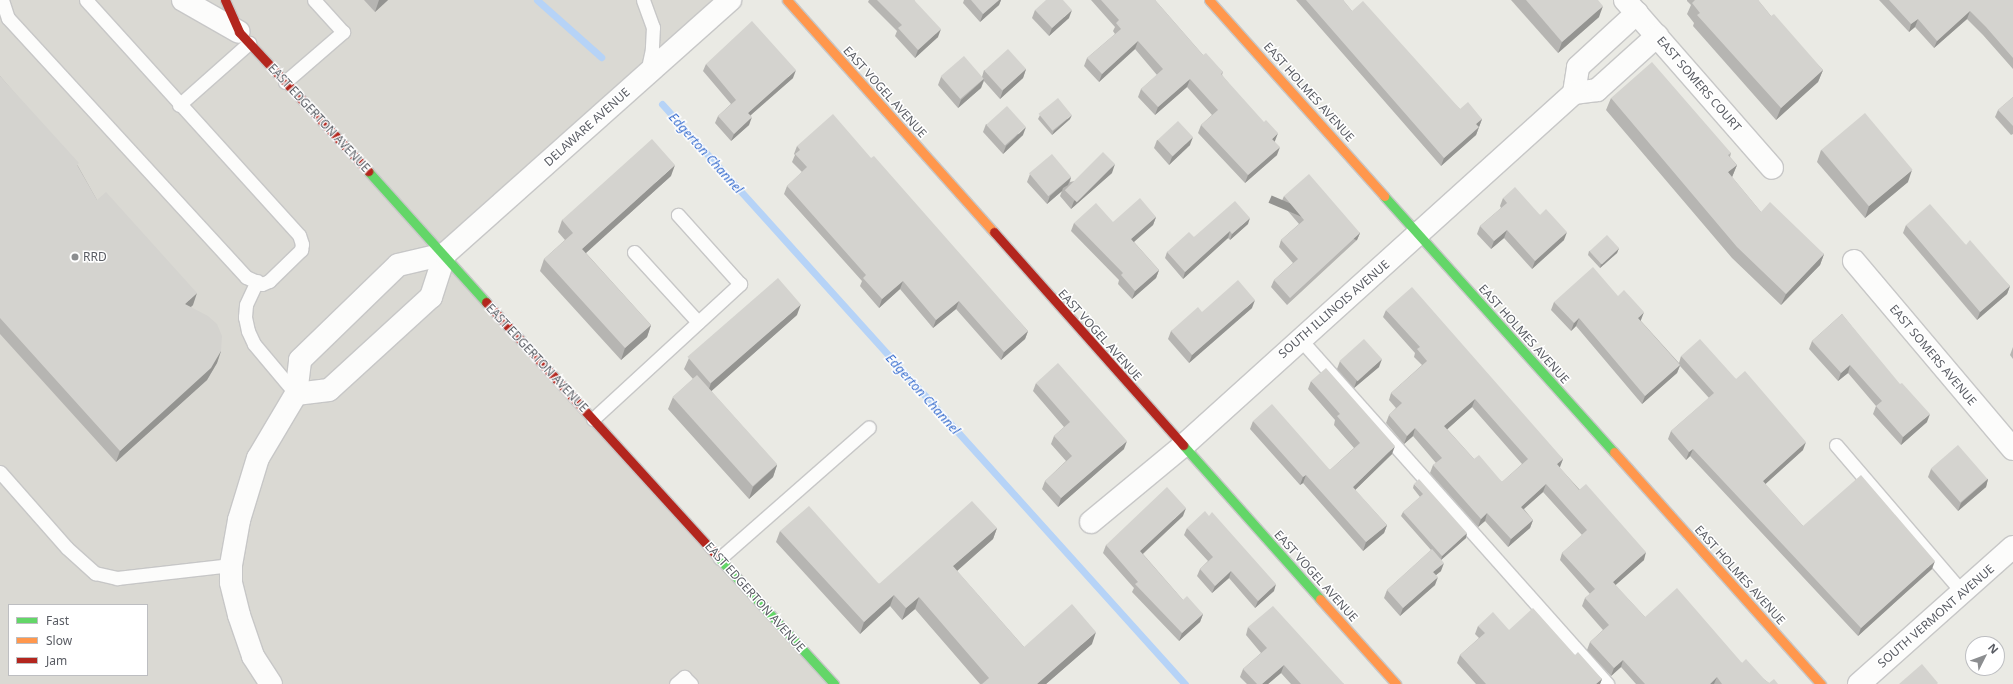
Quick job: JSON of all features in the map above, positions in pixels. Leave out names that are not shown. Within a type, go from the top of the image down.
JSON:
[{"type":"street","name":"EAST EDGERTON AVENUE","points":[[183,0],[244,38],[286,82],[445,254],[508,328],[593,419],[834,684]]},
{"type":"street","name":"EAST EDGERTON AVENUE","points":[[225,0],[244,38]]},
{"type":"street","name":"DELAWARE AVENUE","points":[[445,254],[730,0]]},
{"type":"street","name":"EAST VOGEL AVENUE","points":[[787,0],[1182,446],[1396,684]]},
{"type":"street","name":"EAST HOLMES AVENUE","points":[[1210,0],[1821,684]]},
{"type":"street","name":"EAST SOMERS COURT","points":[[1631,6],[1772,168]]},
{"type":"street","points":[[1631,6],[1578,67],[1574,93],[1597,90],[1657,36]]},
{"type":"street","name":"SOUTH ILLINOIS AVENUE","points":[[1092,522],[1182,446],[1300,339],[1420,234],[1574,93]]},
{"type":"street","points":[[271,684],[253,656],[239,615],[231,582],[231,565],[239,520],[258,458],[296,394],[300,360],[398,265],[445,254]]},
{"type":"street","points":[[296,394],[329,390],[431,297],[445,254]]},
{"type":"street","name":"EAST SOMERS AVENUE","points":[[1851,258],[2013,449]]},
{"type":"street","name":"SOUTH VERMONT AVENUE","points":[[1858,684],[2013,547]]},
{"type":"lane","points":[[2,0],[8,18],[246,276],[262,284],[269,281],[301,250],[302,244],[299,235],[86,0]]},
{"type":"lane","points":[[286,82],[343,32],[314,0]]},
{"type":"lane","points":[[644,0],[653,27],[652,49],[646,74]]},
{"type":"lane","points":[[180,105],[244,38]]},
{"type":"lane","points":[[593,419],[740,284],[678,215]]},
{"type":"lane","points":[[634,252],[698,322]]},
{"type":"lane","points":[[257,282],[246,305],[244,317],[248,331],[254,344],[296,394]]},
{"type":"lane","points":[[1300,339],[1607,684]]},
{"type":"lane","points":[[720,558],[869,427]]},
{"type":"lane","points":[[1836,445],[1962,592]]},
{"type":"lane","points":[[0,472],[67,548],[95,573],[117,578],[231,565]]},
{"type":"lane","points":[[676,684],[684,677],[691,684]]},
{"type":"shaded area","points":[[0,0],[730,0],[445,254],[834,684],[0,684]]},
{"type":"building","points":[[877,0],[914,0],[941,29],[918,50],[898,28],[902,25]]},
{"type":"building","points":[[971,0],[999,0],[983,14]]},
{"type":"building","points":[[1046,0],[1063,0],[1072,10],[1052,28],[1035,10]]},
{"type":"building","points":[[1101,0],[1155,0],[1203,55],[1206,53],[1223,72],[1221,74],[1264,122],[1266,120],[1278,133],[1272,139],[1280,147],[1248,175],[1201,125],[1218,110],[1190,79],[1158,107],[1141,89],[1163,69],[1138,41],[1102,74],[1087,58],[1121,29],[1116,23],[1119,20]]},
{"type":"building","points":[[1306,0],[1343,0],[1352,11],[1363,1],[1460,109],[1468,102],[1482,119],[1476,124],[1479,127],[1444,158]]},
{"type":"building","points":[[1526,0],[1598,0],[1603,6],[1562,42]]},
{"type":"building","points":[[1695,0],[1758,0],[1771,16],[1774,14],[1823,70],[1781,108],[1697,15],[1700,13],[1692,3]]},
{"type":"building","points":[[1889,0],[2013,0],[2013,58],[1970,11],[1937,41],[1918,19],[1911,24]]},
{"type":"building","points":[[752,21],[796,70],[748,113],[752,117],[734,134],[718,116],[736,100],[706,64]]},
{"type":"building","points":[[1008,49],[1026,69],[1002,90],[984,70]]},
{"type":"building","points":[[964,56],[984,79],[960,99],[941,76]]},
{"type":"building","points":[[1652,62],[1731,153],[1728,155],[1737,165],[1728,172],[1761,212],[1770,202],[1824,254],[1786,294],[1737,247],[1611,98]]},
{"type":"building","name":"RRD","points":[[0,76],[79,163],[77,165],[97,200],[106,192],[197,293],[185,304],[208,316],[217,324],[222,336],[221,351],[211,368],[120,451],[0,318]]},
{"type":"building","points":[[2013,97],[2013,126],[1998,110]]},
{"type":"building","points":[[1058,98],[1072,115],[1052,131],[1039,114]]},
{"type":"building","points":[[1007,106],[1026,127],[1005,146],[986,125]]},
{"type":"building","points":[[1865,113],[1913,170],[1869,206],[1821,150]]},
{"type":"building","points":[[833,114],[871,158],[874,156],[1028,331],[1004,352],[959,301],[936,320],[903,281],[882,299],[863,278],[866,275],[787,186],[807,167],[795,154],[800,150],[797,146]]},
{"type":"building","points":[[1178,121],[1193,137],[1173,156],[1158,140]]},
{"type":"building","points":[[652,139],[675,165],[582,249],[651,325],[625,348],[544,259],[573,233],[562,220]]},
{"type":"building","points":[[1103,152],[1115,164],[1077,202],[1065,190]]},
{"type":"building","points":[[1052,154],[1071,177],[1048,196],[1029,173]]},
{"type":"building","points":[[1309,174],[1360,233],[1290,298],[1274,280],[1298,259],[1281,240],[1304,220],[1284,196]]},
{"type":"building","points":[[1515,187],[1540,215],[1546,209],[1567,232],[1535,261],[1507,230],[1494,241],[1480,226],[1507,203],[1503,198]]},
{"type":"building","points":[[1140,198],[1156,217],[1131,239],[1159,270],[1135,291],[1121,275],[1123,273],[1074,223],[1096,203],[1113,222]]},
{"type":"building","points":[[1235,201],[1250,218],[1232,234],[1230,231],[1185,272],[1167,252],[1189,232],[1194,237]]},
{"type":"building","points":[[1930,204],[1966,245],[1970,240],[2010,286],[1980,312],[1906,225]]},
{"type":"building","points":[[1607,235],[1619,248],[1602,265],[1589,251]]},
{"type":"building","points":[[1593,267],[1618,296],[1624,290],[1644,312],[1638,318],[1680,365],[1645,396],[1579,318],[1574,323],[1554,302]]},
{"type":"building","points":[[778,278],[801,304],[710,383],[687,357]]},
{"type":"building","points":[[1238,280],[1255,300],[1192,355],[1171,331],[1198,307],[1202,312]]},
{"type":"building","points":[[1412,287],[1563,459],[1557,464],[1579,490],[1586,484],[1646,552],[1613,582],[1645,617],[1677,588],[1742,663],[1746,659],[1765,680],[1769,683],[1774,679],[1778,684],[1722,684],[1717,677],[1710,684],[1645,684],[1623,660],[1614,668],[1590,642],[1609,625],[1585,598],[1595,589],[1562,553],[1587,530],[1546,484],[1521,507],[1533,520],[1511,539],[1487,513],[1481,519],[1433,465],[1442,458],[1415,428],[1407,436],[1389,415],[1402,403],[1391,393],[1427,361],[1417,349],[1420,347],[1386,310]],"holes":[[[1475,399],[1528,459],[1502,482],[1479,455],[1474,459],[1444,426]]]},
{"type":"building","points":[[1842,314],[1900,384],[1902,383],[1930,414],[1903,437],[1876,406],[1882,401],[1850,365],[1841,373],[1812,341]]},
{"type":"building","points":[[1364,339],[1382,359],[1358,381],[1339,361]]},
{"type":"building","points":[[1700,339],[1736,379],[1745,371],[1806,442],[1763,481],[1803,526],[1861,475],[1935,561],[1861,628],[1693,449],[1689,452],[1671,431],[1714,393],[1681,356]]},
{"type":"building","points":[[1058,363],[1127,441],[1061,498],[1045,481],[1072,456],[1054,436],[1070,422],[1036,383]]},
{"type":"building","points":[[1326,368],[1395,446],[1353,487],[1387,525],[1366,542],[1306,475],[1303,477],[1253,421],[1272,404],[1330,470],[1360,443],[1337,416],[1340,414],[1311,381]]},
{"type":"building","points":[[697,375],[777,464],[753,486],[672,397]]},
{"type":"building","points":[[1958,445],[1988,479],[1960,503],[1931,469]]},
{"type":"building","points":[[1419,479],[1467,533],[1442,556],[1403,512],[1423,494],[1414,484]]},
{"type":"building","points":[[1167,487],[1186,508],[1140,551],[1183,600],[1187,596],[1203,614],[1182,633],[1135,584],[1138,582],[1106,545]]},
{"type":"building","points":[[972,501],[997,528],[953,566],[1024,647],[1072,604],[1096,632],[1037,684],[982,684],[989,678],[919,597],[906,608],[894,595],[864,622],[780,531],[809,506],[879,584]]},
{"type":"building","points":[[1205,511],[1209,516],[1212,512],[1276,584],[1258,601],[1231,571],[1215,586],[1200,569],[1213,557],[1187,528]]},
{"type":"building","points":[[1432,549],[1444,563],[1433,572],[1438,577],[1403,608],[1387,590]]},
{"type":"building","points":[[1273,606],[1344,684],[1301,684],[1284,665],[1262,684],[1257,684],[1243,669],[1267,648],[1248,627]]},
{"type":"building","points":[[1533,608],[1575,655],[1578,652],[1602,679],[1596,684],[1486,684],[1460,655],[1485,633],[1478,626],[1493,612],[1509,630]]},
{"type":"building","points":[[1922,664],[1938,683],[1937,684],[1899,684]]},
{"type":"waterway","name":"Edgerton Channel","points":[[537,0],[601,57]]},
{"type":"waterway","name":"Edgerton Channel","points":[[662,104],[1185,684]]},
{"type":"traffic: fast","points":[[368,171],[486,302]]},
{"type":"traffic: fast","points":[[1384,196],[1614,452]]},
{"type":"traffic: fast","points":[[1183,445],[1320,599]]},
{"type":"traffic: fast","points":[[716,555],[834,684]]},
{"type":"traffic: slow","points":[[787,0],[994,232]]},
{"type":"traffic: slow","points":[[1209,0],[1384,196]]},
{"type":"traffic: slow","points":[[1614,452],[1821,684]]},
{"type":"traffic: slow","points":[[1320,599],[1396,684]]},
{"type":"traffic: jam","points":[[225,0],[239,32],[368,171]]},
{"type":"traffic: jam","points":[[994,232],[1183,445]]},
{"type":"traffic: jam","points":[[486,302],[716,555]]},
{"type":"place","name":"RRD","points":[[75,257]]}]
